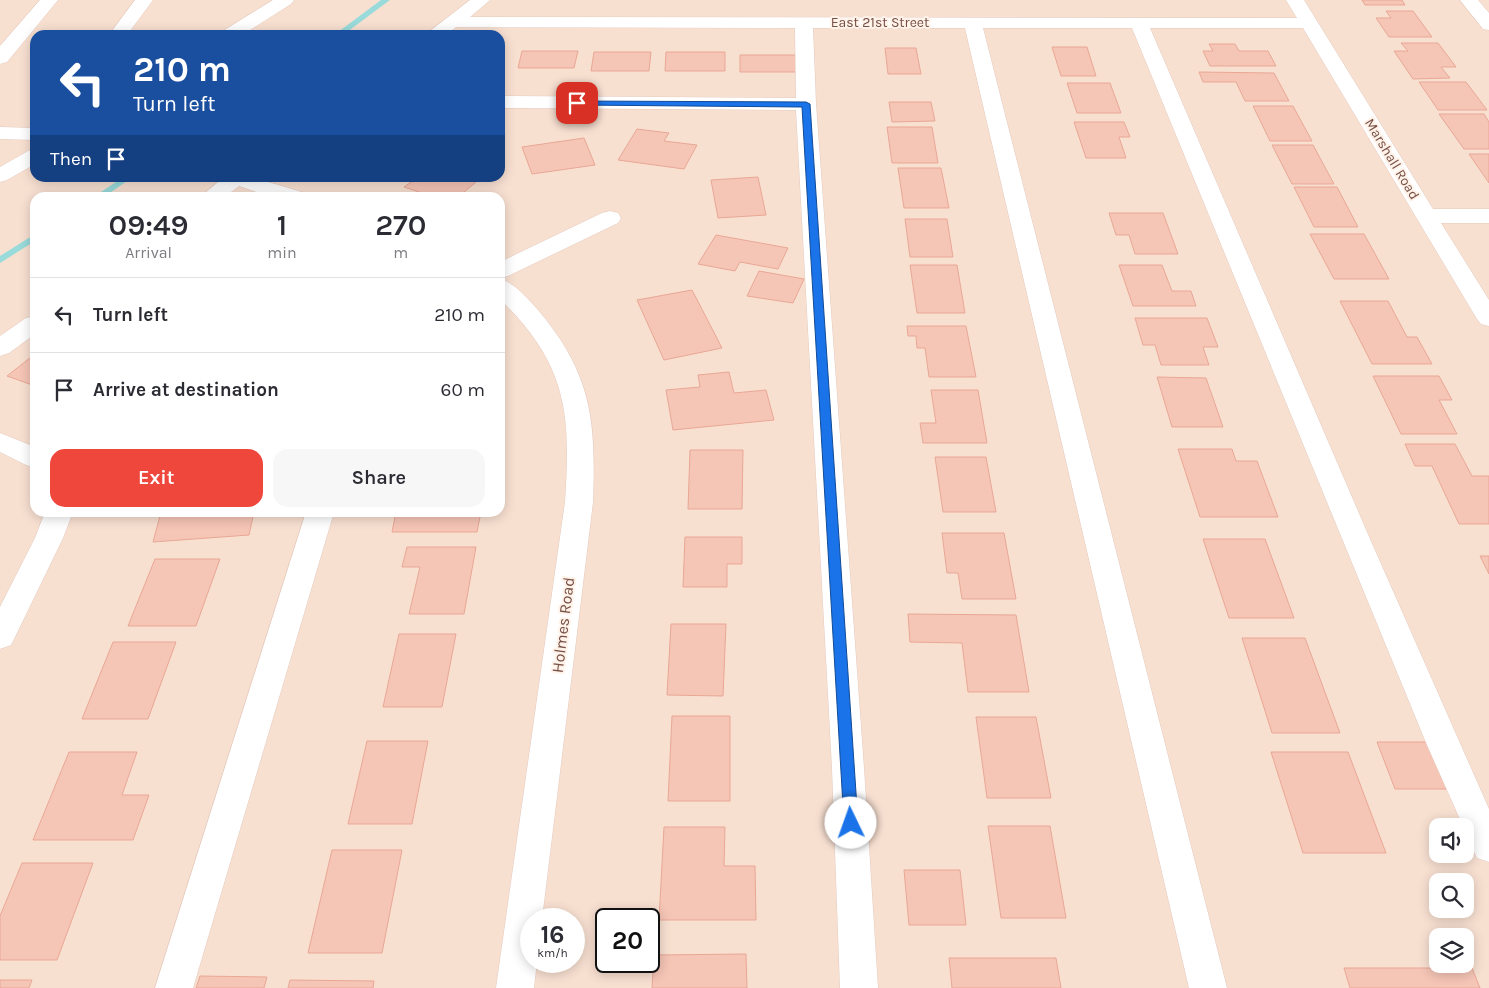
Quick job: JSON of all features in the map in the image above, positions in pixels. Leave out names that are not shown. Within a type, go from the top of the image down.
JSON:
[{"type":"street","points":[[0,58],[49,0]]},
{"type":"street","points":[[122,30],[144,0]]},
{"type":"street","points":[[237,30],[286,0]]},
{"type":"street","points":[[441,30],[480,0]]},
{"type":"street","name":"Marshall Road","points":[[1295,0],[1489,319]]},
{"type":"street","points":[[1469,0],[1489,25]]},
{"type":"street","name":"East 21st Street","points":[[452,22],[1309,23]]},
{"type":"street","points":[[804,22],[806,104],[848,768],[859,988]]},
{"type":"street","points":[[973,22],[1208,988]]},
{"type":"street","points":[[1139,23],[1216,202],[1443,745],[1489,848]]},
{"type":"street","points":[[505,102],[806,104]]},
{"type":"street","points":[[0,133],[30,134]]},
{"type":"street","points":[[0,176],[30,158]]},
{"type":"street","points":[[217,192],[231,182]]},
{"type":"street","points":[[248,182],[279,192]]},
{"type":"street","points":[[1427,216],[1489,216]]},
{"type":"street","points":[[505,269],[610,218]]},
{"type":"street","name":"Holmes Road","points":[[505,290],[538,322],[556,347],[564,363],[574,397],[582,447],[579,502],[515,988]]},
{"type":"street","points":[[0,348],[30,327]]},
{"type":"street","points":[[0,442],[30,456]]},
{"type":"street","points":[[0,638],[49,538],[57,517]]},
{"type":"street","points":[[174,988],[318,517]]},
{"type":"shaded area","points":[[0,0],[1489,0],[1489,988],[0,988]]},
{"type":"building","points":[[1362,0],[1402,0],[1405,5],[1365,5]]},
{"type":"building","points":[[1386,11],[1413,11],[1432,37],[1389,37],[1376,18],[1391,18]]},
{"type":"building","points":[[1401,43],[1438,43],[1456,67],[1441,67],[1450,78],[1413,79],[1394,51],[1408,51]]},
{"type":"building","points":[[1209,44],[1235,44],[1239,51],[1268,51],[1276,66],[1210,66],[1203,51],[1213,51]]},
{"type":"building","points":[[1052,47],[1087,47],[1096,76],[1061,76]]},
{"type":"building","points":[[885,48],[916,48],[921,74],[888,74]]},
{"type":"building","points":[[522,51],[578,51],[574,68],[518,68]]},
{"type":"building","points":[[594,52],[651,52],[649,71],[591,71]]},
{"type":"building","points":[[666,52],[725,52],[725,71],[665,71]]},
{"type":"building","points":[[740,55],[797,55],[798,72],[740,72]]},
{"type":"building","points":[[1199,72],[1274,73],[1289,101],[1245,101],[1236,82],[1203,82]]},
{"type":"building","points":[[1419,82],[1466,82],[1487,110],[1438,110]]},
{"type":"building","points":[[1067,83],[1110,83],[1121,113],[1077,113]]},
{"type":"building","points":[[889,102],[931,102],[935,121],[892,122]]},
{"type":"building","points":[[1253,106],[1293,106],[1312,141],[1270,141]]},
{"type":"building","points":[[1439,114],[1484,114],[1489,122],[1489,149],[1464,149]]},
{"type":"building","points":[[1074,122],[1124,122],[1130,137],[1119,137],[1126,158],[1086,158]]},
{"type":"building","points":[[887,127],[932,127],[938,163],[892,163]]},
{"type":"building","points":[[637,129],[669,133],[664,141],[697,145],[684,169],[618,160]]},
{"type":"building","points":[[584,138],[595,165],[532,174],[522,147]]},
{"type":"building","points":[[1272,145],[1313,145],[1334,184],[1292,184]]},
{"type":"building","points":[[1469,154],[1489,154],[1489,183]]},
{"type":"building","points":[[898,168],[941,168],[949,208],[904,208]]},
{"type":"building","points":[[758,177],[766,215],[718,218],[711,180]]},
{"type":"building","points":[[411,182],[476,182],[464,192],[419,192],[404,187]]},
{"type":"building","points":[[1294,187],[1337,187],[1358,227],[1314,227]]},
{"type":"building","points":[[1109,213],[1163,213],[1178,254],[1135,254],[1129,235],[1116,235]]},
{"type":"building","points":[[905,219],[947,219],[953,257],[910,257]]},
{"type":"building","points":[[1310,234],[1364,234],[1389,279],[1334,279]]},
{"type":"building","points":[[716,235],[788,248],[778,269],[740,262],[735,271],[698,264]]},
{"type":"building","points":[[910,265],[957,265],[965,313],[917,313]]},
{"type":"building","points":[[1119,265],[1162,265],[1172,291],[1191,291],[1196,306],[1133,306]]},
{"type":"building","points":[[759,271],[804,279],[793,303],[747,296]]},
{"type":"building","points":[[692,290],[722,348],[664,360],[637,300]]},
{"type":"building","points":[[1340,301],[1388,301],[1407,337],[1417,337],[1432,364],[1372,364]]},
{"type":"building","points":[[1135,318],[1207,318],[1218,347],[1203,347],[1209,365],[1161,365],[1155,345],[1143,345]]},
{"type":"building","points":[[907,326],[966,326],[976,377],[929,377],[925,348],[917,348],[916,336],[908,336]]},
{"type":"building","points":[[30,358],[30,384],[7,376]]},
{"type":"building","points":[[729,372],[734,393],[766,390],[774,420],[673,430],[666,390],[700,387],[698,375]]},
{"type":"building","points":[[1373,376],[1439,376],[1452,400],[1439,400],[1457,434],[1401,434]]},
{"type":"building","points":[[1157,377],[1206,378],[1223,427],[1172,427]]},
{"type":"building","points":[[931,390],[978,390],[987,443],[923,443],[920,423],[936,423]]},
{"type":"building","points":[[1405,444],[1455,444],[1472,476],[1489,476],[1489,524],[1459,524],[1432,466],[1415,466]]},
{"type":"building","points":[[1178,449],[1232,449],[1236,461],[1257,461],[1278,517],[1200,517]]},
{"type":"building","points":[[690,450],[743,450],[742,509],[688,509]]},
{"type":"building","points":[[935,457],[986,457],[996,512],[943,512]]},
{"type":"building","points":[[160,517],[253,517],[249,535],[153,542]]},
{"type":"building","points":[[395,517],[480,517],[477,532],[392,532]]},
{"type":"building","points":[[942,533],[1004,533],[1016,599],[962,599],[958,573],[947,573]]},
{"type":"building","points":[[685,537],[742,537],[742,564],[727,564],[727,587],[683,587]]},
{"type":"building","points":[[1203,539],[1265,539],[1294,618],[1229,618]]},
{"type":"building","points":[[407,547],[476,547],[464,614],[409,614],[420,567],[402,567]]},
{"type":"building","points":[[1480,556],[1489,556],[1489,574]]},
{"type":"building","points":[[155,559],[220,559],[196,626],[128,626]]},
{"type":"building","points":[[908,614],[1016,615],[1029,692],[968,692],[962,643],[910,642]]},
{"type":"building","points":[[671,624],[726,624],[723,696],[667,695]]},
{"type":"building","points":[[399,634],[456,634],[442,707],[383,707]]},
{"type":"building","points":[[1242,638],[1305,638],[1340,733],[1272,733]]},
{"type":"building","points":[[113,642],[176,642],[148,719],[82,719]]},
{"type":"building","points":[[672,716],[730,716],[730,801],[668,801]]},
{"type":"building","points":[[976,717],[1036,717],[1051,798],[987,798]]},
{"type":"building","points":[[367,741],[428,741],[412,824],[348,824]]},
{"type":"building","points":[[1377,742],[1433,742],[1453,789],[1395,789]]},
{"type":"building","points":[[69,752],[137,752],[122,795],[149,795],[133,840],[33,840]]},
{"type":"building","points":[[1271,752],[1348,752],[1386,853],[1303,853]]},
{"type":"building","points":[[988,826],[1050,826],[1066,918],[1001,918]]},
{"type":"building","points":[[664,827],[725,827],[724,866],[755,866],[756,920],[660,920]]},
{"type":"building","points":[[332,850],[402,850],[382,953],[308,953]]},
{"type":"building","points":[[22,863],[93,863],[57,960],[0,960],[0,916]]},
{"type":"building","points":[[904,870],[960,870],[966,925],[909,925]]},
{"type":"building","points":[[746,954],[747,988],[652,988],[653,973],[660,973],[660,955]]},
{"type":"building","points":[[949,958],[1056,958],[1061,988],[952,988]]},
{"type":"building","points":[[1344,968],[1429,968],[1429,973],[1474,973],[1480,988],[1350,988]]},
{"type":"building","points":[[200,976],[267,977],[264,988],[196,988]]},
{"type":"building","points":[[0,980],[32,980],[29,988],[0,988]]},
{"type":"building","points":[[290,980],[374,981],[373,988],[288,988]]},
{"type":"waterway","points":[[345,30],[386,0]]},
{"type":"waterway","points":[[105,192],[121,182]]},
{"type":"waterway","points":[[0,260],[30,240]]},
{"type":"route","points":[[577,103],[806,104],[851,823]]}]
